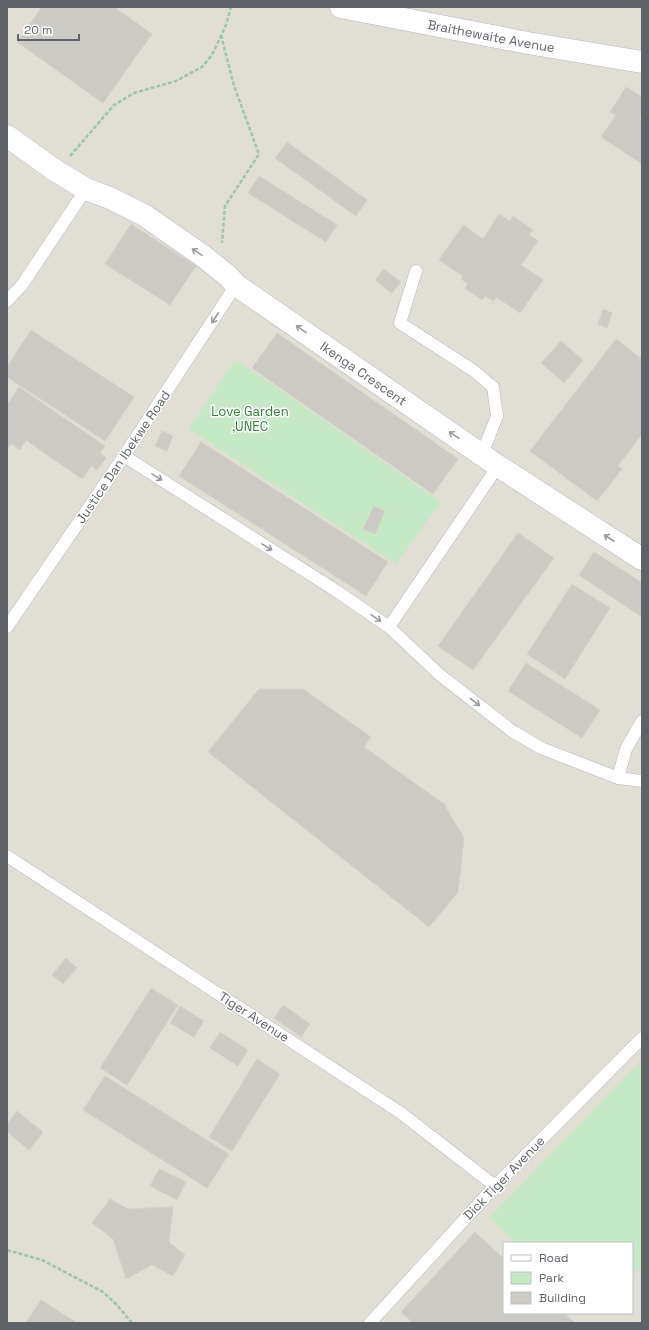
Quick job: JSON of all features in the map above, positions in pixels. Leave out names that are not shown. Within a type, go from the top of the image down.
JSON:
[{"type":"street","name":"Braithewaite Avenue","points":[[341,7],[528,43],[642,62]]},
{"type":"street","name":"Ikenga Crescent","points":[[7,136],[56,171],[86,189],[110,198],[144,215],[203,256],[236,285],[490,460],[642,559]]},
{"type":"lane","points":[[7,301],[22,285],[86,189]]},
{"type":"lane","points":[[389,627],[490,460],[497,416],[493,387],[474,371],[400,323],[416,271]]},
{"type":"lane","name":"Justice Dan Ibekwe Road","points":[[7,627],[124,456],[236,285]]},
{"type":"lane","points":[[124,456],[335,590],[389,627],[440,675],[512,730],[541,748],[618,778],[642,781]]},
{"type":"lane","points":[[618,778],[626,749],[642,721]]},
{"type":"lane","name":"Tiger Avenue","points":[[7,856],[401,1113],[495,1186]]},
{"type":"lane","name":"Dick Tiger Avenue","points":[[370,1323],[495,1186],[642,1038]]},
{"type":"path","points":[[56,171],[114,105],[134,93],[176,81],[202,67],[212,55],[226,25],[231,7]]},
{"type":"path","points":[[220,270],[224,206],[259,154],[234,86],[221,35]]},
{"type":"path","points":[[7,1250],[42,1260],[103,1292],[118,1305],[132,1323]]},
{"type":"shaded area","points":[[7,7],[642,7],[642,1323],[7,1323]]},
{"type":"green space","name":"Love Garden ,UNEC","points":[[235,360],[259,375],[441,502],[396,564],[189,429]]},
{"type":"green space","points":[[642,1060],[642,1266],[633,1276],[633,1242],[515,1242],[490,1217]]},
{"type":"building","points":[[42,7],[114,7],[152,34],[103,103],[17,42]]},
{"type":"building","points":[[626,87],[642,97],[642,114],[639,118],[642,120],[642,164],[601,137],[616,115],[610,112]]},
{"type":"building","points":[[287,142],[367,200],[356,216],[275,158]]},
{"type":"building","points":[[259,176],[337,225],[326,242],[248,193]]},
{"type":"building","points":[[499,214],[510,221],[513,216],[533,230],[529,235],[538,241],[521,265],[543,280],[520,313],[496,297],[494,301],[485,296],[482,300],[465,288],[468,284],[461,279],[463,276],[439,260],[463,225],[483,239]]},
{"type":"building","points":[[131,224],[196,266],[170,305],[105,264]]},
{"type":"building","points":[[384,269],[401,282],[392,293],[375,280]]},
{"type":"building","points":[[603,309],[612,313],[607,328],[598,324]]},
{"type":"building","points":[[31,330],[134,397],[105,441],[7,377],[7,367]]},
{"type":"building","points":[[277,333],[458,459],[433,494],[252,368]]},
{"type":"building","points":[[616,339],[642,359],[642,434],[618,466],[622,469],[597,501],[530,451]]},
{"type":"building","points":[[561,341],[583,360],[564,383],[541,363]]},
{"type":"building","points":[[19,387],[105,446],[100,453],[106,458],[97,470],[91,466],[82,479],[26,440],[20,450],[11,444],[7,449],[7,405]]},
{"type":"building","points":[[162,431],[173,436],[167,451],[155,446]]},
{"type":"building","points":[[201,442],[388,562],[366,596],[179,476]]},
{"type":"building","points":[[374,506],[385,511],[375,534],[363,529]]},
{"type":"building","points":[[518,533],[554,558],[473,670],[438,646]]},
{"type":"building","points":[[594,552],[642,583],[642,617],[579,575]]},
{"type":"building","points":[[572,584],[610,608],[565,679],[527,654]]},
{"type":"building","points":[[526,663],[600,710],[582,738],[508,691]]},
{"type":"building","points":[[259,689],[303,689],[371,737],[364,747],[444,804],[464,838],[458,892],[429,927],[208,752]]},
{"type":"building","points":[[66,958],[77,968],[63,984],[52,975]]},
{"type":"building","points":[[151,988],[178,1005],[127,1085],[100,1068]]},
{"type":"building","points":[[283,1005],[310,1024],[301,1037],[274,1018]]},
{"type":"building","points":[[180,1006],[204,1021],[194,1037],[170,1023]]},
{"type":"building","points":[[220,1032],[248,1050],[238,1066],[210,1048]]},
{"type":"building","points":[[257,1059],[280,1074],[232,1151],[209,1137]]},
{"type":"building","points":[[105,1076],[229,1154],[207,1188],[83,1110]]},
{"type":"building","points":[[17,1111],[43,1132],[29,1150],[7,1132],[7,1124]]},
{"type":"building","points":[[159,1169],[186,1182],[177,1200],[150,1186]]},
{"type":"building","points":[[110,1199],[128,1209],[173,1207],[169,1242],[185,1255],[173,1276],[152,1265],[126,1279],[113,1239],[92,1223]]},
{"type":"building","points":[[475,1232],[503,1258],[503,1314],[565,1314],[575,1323],[413,1323],[401,1312]]},
{"type":"building","points":[[41,1300],[77,1323],[26,1323]]}]
